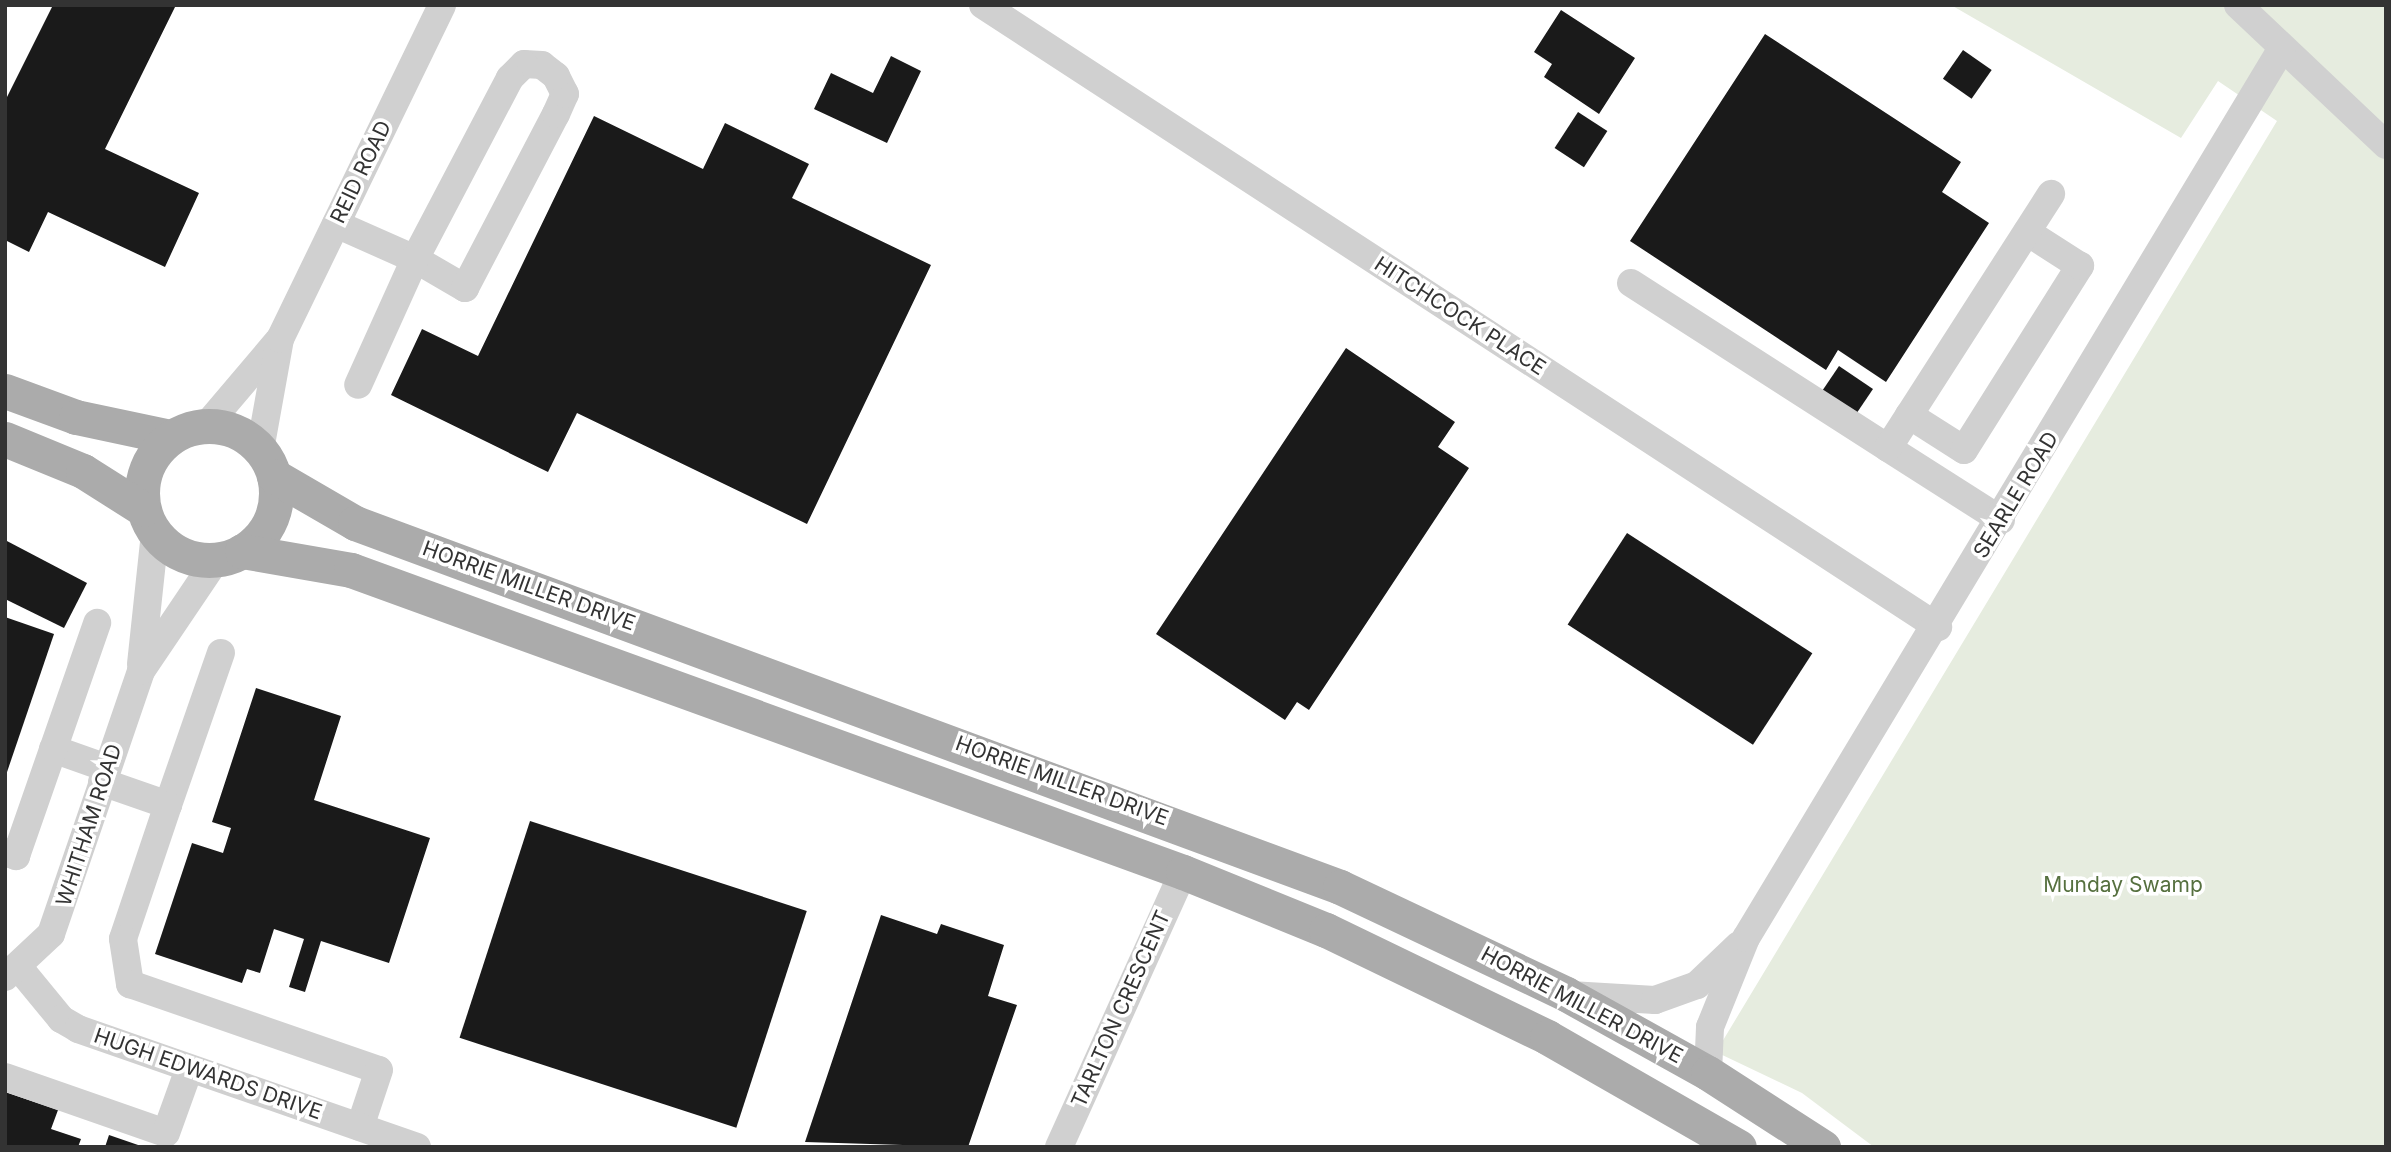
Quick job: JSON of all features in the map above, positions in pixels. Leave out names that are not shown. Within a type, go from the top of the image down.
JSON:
[{"type":"main road","points":[[5,391],[76,417],[171,437],[206,426]]},
{"type":"main road","name":"HORRIE MILLER DRIVE","points":[[206,426],[236,432],[267,463],[355,523],[1340,887],[1566,994],[1708,1073],[1823,1147]]},
{"type":"main road","points":[[149,522],[146,469],[171,437]]},
{"type":"main road","name":"HORRIE MILLER DRIVE","points":[[5,439],[83,471],[149,522],[182,555],[229,556],[351,570],[1183,872],[1326,930],[1547,1037],[1739,1147]]},
{"type":"main road","points":[[229,556],[270,519],[267,463]]},
{"type":"street","name":"REID ROAD","points":[[206,426],[280,339],[442,5]]},
{"type":"street","name":"HITCHCOCK PLACE","points":[[983,5],[1938,627]]},
{"type":"street","points":[[2238,5],[2386,145]]},
{"type":"street","name":"SEARLE ROAD","points":[[1708,1073],[1710,1027],[1746,938],[1938,627],[2282,48]]},
{"type":"street","points":[[336,224],[415,259],[465,288],[471,284],[565,94],[542,65],[524,64],[510,78],[415,259],[358,385]]},
{"type":"street","points":[[1888,448],[2051,194]]},
{"type":"street","points":[[1909,415],[1964,450],[2080,266],[2027,232]]},
{"type":"street","points":[[1631,283],[2001,520]]},
{"type":"street","name":"REID ROAD","points":[[267,463],[280,339]]},
{"type":"street","name":"WHITHAM ROAD","points":[[13,973],[51,934],[141,671],[149,522]]},
{"type":"street","name":"WHITHAM ROAD","points":[[141,671],[229,556]]},
{"type":"street","points":[[5,852],[16,856],[97,623]]},
{"type":"street","points":[[221,653],[123,939],[131,984],[379,1070],[360,1127]]},
{"type":"street","points":[[53,749],[169,805]]},
{"type":"street","name":"TARLTON CRESCENT","points":[[1059,1147],[1183,872]]},
{"type":"street","name":"SEARLE ROAD","points":[[1566,994],[1655,1000],[1697,985],[1746,938]]},
{"type":"street","name":"HUGH EDWARDS DRIVE","points":[[13,973],[69,1025],[417,1147]]},
{"type":"street","points":[[5,1077],[166,1133],[189,1069]]},
{"type":"green space","name":"Munday Swamp","points":[[1951,5],[2386,5],[2386,1147],[1874,1147],[1802,1093],[1716,1052],[2277,121],[2218,81],[2181,138]]},
{"type":"building","points":[[53,5],[176,5],[105,149],[199,193],[165,267],[48,212],[29,252],[5,240],[5,101]]},
{"type":"building","points":[[1561,10],[1635,58],[1599,114],[1544,77],[1552,64],[1534,52]]},
{"type":"building","points":[[1765,34],[1961,162],[1942,192],[1989,223],[1886,382],[1838,350],[1826,370],[1630,241]]},
{"type":"building","points":[[1963,50],[1992,70],[1972,99],[1943,79]]},
{"type":"building","points":[[891,56],[921,71],[887,143],[814,109],[831,73],[873,93]]},
{"type":"building","points":[[1578,112],[1607,131],[1584,167],[1555,148]]},
{"type":"building","points":[[594,116],[703,169],[725,123],[809,164],[792,198],[931,265],[807,524],[577,413],[548,472],[391,395],[422,329],[478,356]]},
{"type":"building","points":[[1346,348],[1455,422],[1438,447],[1469,468],[1309,710],[1297,702],[1285,720],[1156,634]]},
{"type":"building","points":[[1839,366],[1873,389],[1855,415],[1821,393]]},
{"type":"building","points":[[1627,533],[1812,653],[1753,745],[1568,624]]},
{"type":"building","points":[[5,540],[87,583],[64,628],[5,599]]},
{"type":"building","points":[[5,617],[54,634],[6,775],[5,775]]},
{"type":"building","points":[[256,688],[341,716],[314,800],[430,838],[389,963],[321,941],[305,992],[289,987],[304,939],[274,929],[260,973],[247,969],[242,983],[155,954],[192,843],[223,853],[231,828],[212,822]]},
{"type":"building","points":[[530,821],[807,911],[736,1128],[460,1038]]},
{"type":"building","points":[[881,915],[937,934],[941,924],[1004,945],[988,996],[1017,1005],[968,1147],[805,1142]]},
{"type":"building","points":[[5,1092],[58,1110],[51,1129],[81,1139],[78,1147],[5,1147]]},
{"type":"building","points":[[109,1135],[141,1146],[141,1147],[105,1147]]}]
